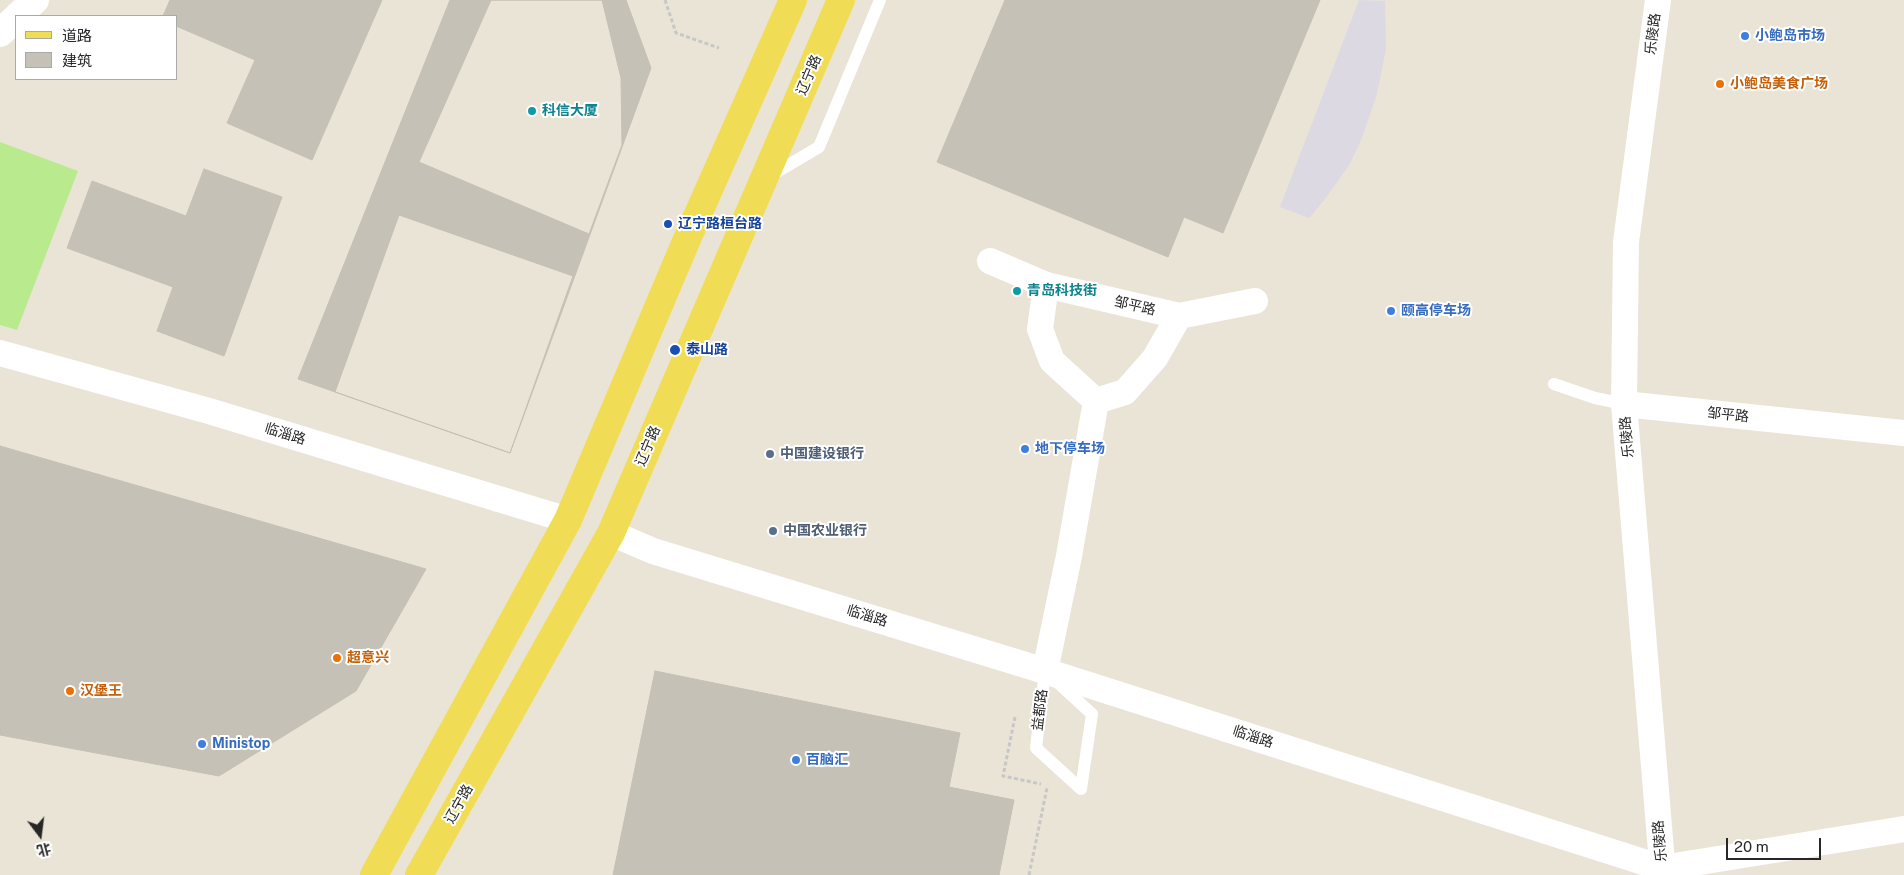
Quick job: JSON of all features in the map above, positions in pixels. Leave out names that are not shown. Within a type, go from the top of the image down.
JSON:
[{"type":"main road","points":[[374,875],[568,520],[687,239],[793,0]]},
{"type":"main road","name":"辽宁路","points":[[419,875],[611,533],[841,0]]},
{"type":"street","points":[[19,15],[35,0]]},
{"type":"street","name":"乐陵路","points":[[1658,0],[1626,242],[1624,404],[1663,872]]},
{"type":"street","points":[[0,33],[15,19]]},
{"type":"street","name":"邹平路","points":[[990,261],[1046,285],[1179,316],[1255,301]]},
{"type":"street","points":[[1046,285],[1040,329],[1052,360],[1096,401]]},
{"type":"street","points":[[1096,401],[1124,392],[1155,358],[1179,316]]},
{"type":"street","name":"临淄路","points":[[0,353],[209,411],[568,520]]},
{"type":"street","points":[[1045,671],[1069,556],[1096,401]]},
{"type":"street","name":"邹平路","points":[[1624,404],[1904,432]]},
{"type":"street","name":"临淄路","points":[[611,533],[653,551],[1045,671],[1663,872],[1904,829]]},
{"type":"lane","points":[[764,180],[819,147],[880,0]]},
{"type":"lane","name":"邹平路","points":[[1554,384],[1594,398],[1624,404]]},
{"type":"lane","name":"益都路","points":[[1045,671],[1092,714],[1081,789],[1036,748],[1045,671]]},
{"type":"path","points":[[665,0],[676,33],[719,48]]},
{"type":"path","points":[[1015,715],[1004,776],[1048,786],[1029,875]]},
{"type":"shaded area","points":[[1359,0],[1385,1],[1386,49],[1377,94],[1362,138],[1350,164],[1309,218],[1280,207]]},
{"type":"green space","points":[[0,142],[78,171],[17,330],[0,325]]},
{"type":"building","points":[[170,0],[382,0],[312,160],[227,123],[255,60],[178,27],[178,15],[163,15]]},
{"type":"building","points":[[450,0],[626,0],[651,68],[510,453],[298,379]]},
{"type":"building","name":"科信大厦","points":[[491,0],[602,0],[621,78],[622,145],[589,234],[419,162]]},
{"type":"building","points":[[1005,0],[1320,0],[1223,233],[1184,217],[1168,257],[937,162]]},
{"type":"building","points":[[204,169],[282,197],[224,356],[157,331],[173,287],[67,248],[92,181],[186,216]]},
{"type":"building","points":[[399,215],[573,276],[510,453],[335,392]]},
{"type":"building","points":[[0,446],[426,569],[356,691],[219,776],[0,735]]},
{"type":"building","name":"百脑汇","points":[[655,671],[960,733],[949,787],[1014,800],[999,875],[613,875]]},
{"type":"place","name":"小鲍岛市场","points":[[1745,36]]},
{"type":"place","name":"小鲍岛美食广场","points":[[1720,84]]},
{"type":"place","name":"科信大厦","points":[[532,111]]},
{"type":"place","name":"辽宁路桓台路","points":[[668,224]]},
{"type":"place","name":"青岛科技街","points":[[1017,291]]},
{"type":"place","name":"颐高停车场","points":[[1391,311]]},
{"type":"place","name":"泰山路","points":[[675,350]]},
{"type":"place","name":"地下停车场","points":[[1025,449]]},
{"type":"place","name":"中国建设银行","points":[[770,454]]},
{"type":"place","name":"中国农业银行","points":[[773,531]]},
{"type":"place","name":"超意兴","points":[[337,658]]},
{"type":"place","name":"汉堡王","points":[[70,691]]},
{"type":"place","name":"Ministop","points":[[202,744]]},
{"type":"place","name":"百脑汇","points":[[796,760]]}]
